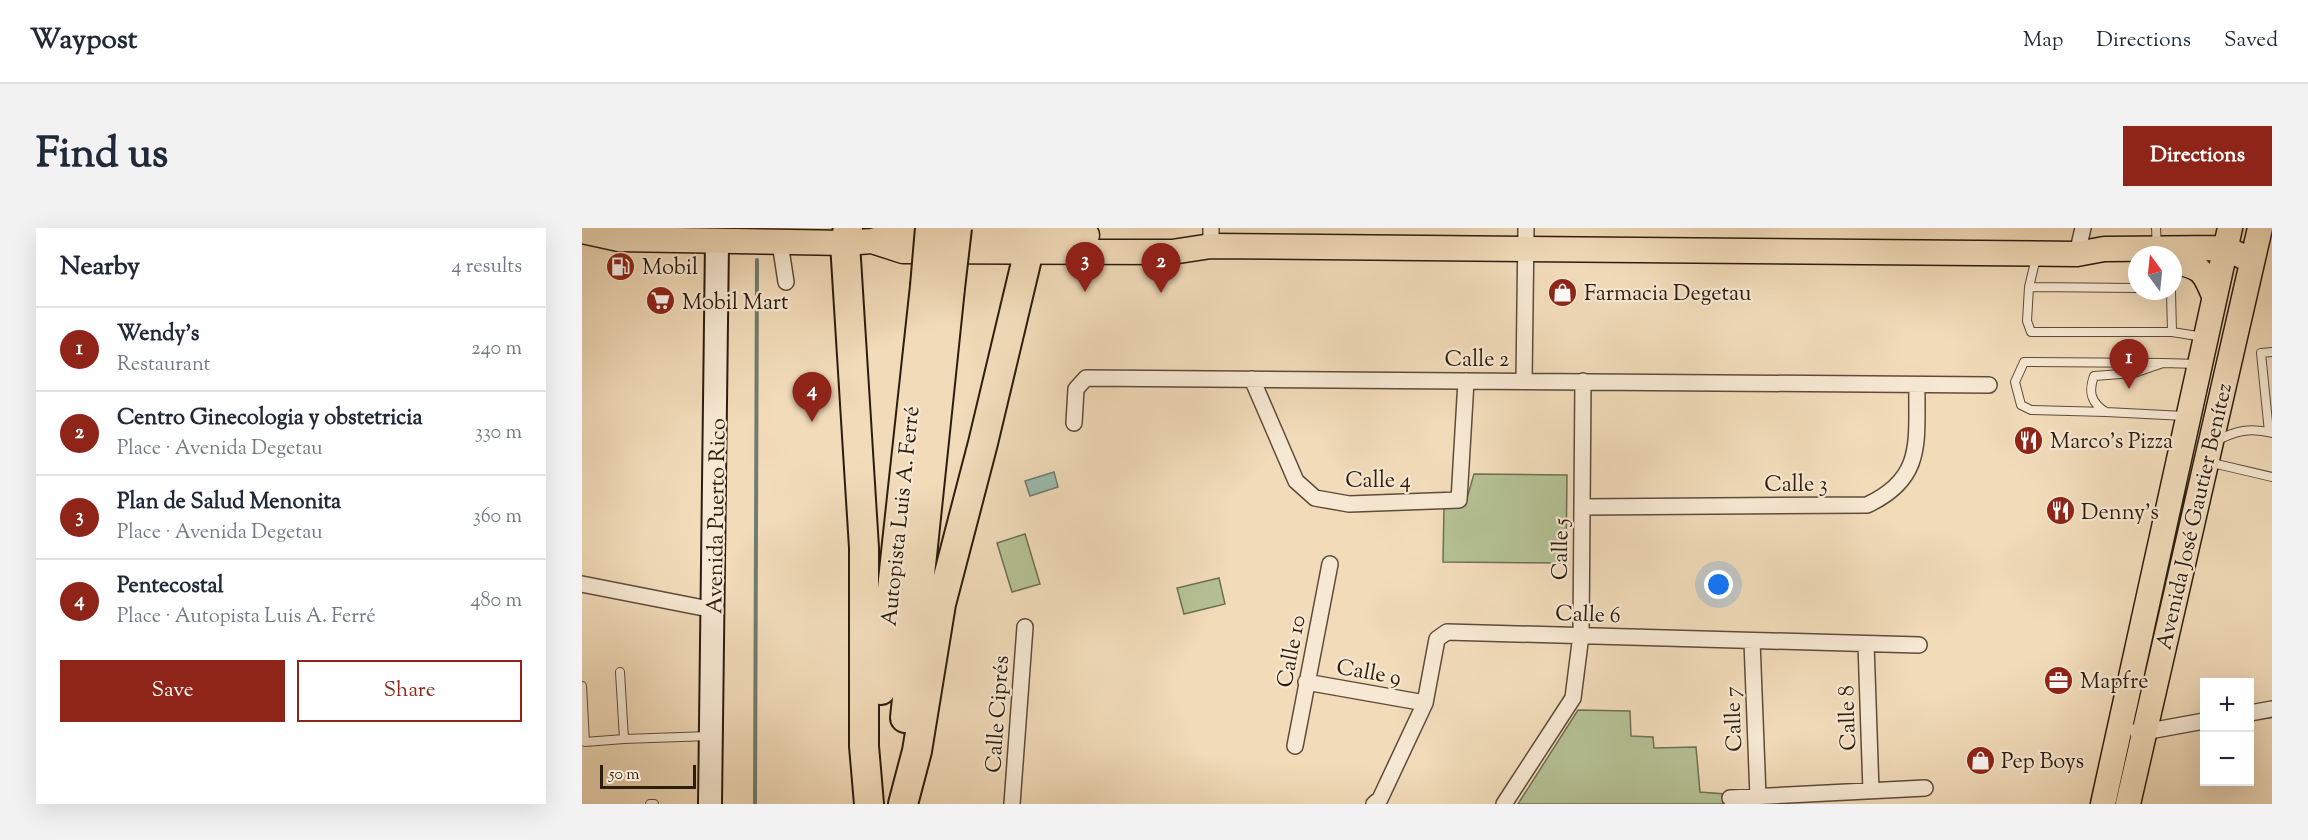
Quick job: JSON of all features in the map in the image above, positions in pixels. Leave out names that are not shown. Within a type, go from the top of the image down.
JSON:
[{"type":"highway","name":"Autopista Luis A. Ferré","points":[[902,804],[907,687],[938,287],[930,228]]},
{"type":"highway","name":"Autopista Luis A. Ferré","points":[[870,804],[938,287],[957,228]]},
{"type":"highway","points":[[902,804],[917,751],[941,604],[983,443],[1029,237]]},
{"type":"highway","points":[[855,238],[864,548],[864,746],[870,804]]},
{"type":"main road","name":"Avenida José Gautier Benítez","points":[[2128,804],[2210,452],[2262,262],[2260,228]]},
{"type":"main road","points":[[582,231],[619,239],[718,235],[780,243],[904,232],[1029,237],[1526,238],[2037,254],[2082,254],[2104,249],[2128,250]]},
{"type":"main road","points":[[2182,249],[2226,246],[2262,262]]},
{"type":"main road","name":"Avenida José Gautier Benítez","points":[[2103,804],[2226,246]]},
{"type":"main road","points":[[2182,261],[2197,267],[2207,279],[2214,296]]},
{"type":"street","points":[[2082,254],[2083,228]]},
{"type":"street","name":"Avenida Puerto Rico","points":[[710,804],[718,235]]},
{"type":"street","points":[[1524,381],[1526,238]]},
{"type":"street","points":[[780,243],[786,282]]},
{"type":"street","name":"Calle 2","points":[[1074,423],[1076,389],[1086,378],[1989,385]]},
{"type":"street","name":"Calle 4","points":[[1252,379],[1296,481],[1315,498],[1349,504],[1459,500],[1466,381]]},
{"type":"street","name":"Calle 5","points":[[1504,804],[1573,698],[1581,635],[1583,381]]},
{"type":"street","name":"Calle 3","points":[[1582,507],[1867,505],[1889,495],[1908,474],[1917,438],[1917,385]]},
{"type":"street","name":"Calle 10","points":[[1294,746],[1330,564]]},
{"type":"street","points":[[582,584],[714,610]]},
{"type":"street","name":"Calle Ciprés","points":[[1012,804],[1024,627]]},
{"type":"street","name":"Calle 6","points":[[1374,804],[1380,799],[1425,703],[1437,639],[1447,632],[1919,645]]},
{"type":"street","name":"Calle 7","points":[[1752,640],[1758,796]]},
{"type":"street","name":"Calle 8","points":[[1866,644],[1871,791]]},
{"type":"street","name":"Calle 9","points":[[1306,682],[1425,703]]},
{"type":"street","points":[[2254,712],[2272,709]]},
{"type":"street","points":[[2120,727],[2144,732],[2200,722]]},
{"type":"street","points":[[1730,798],[1925,788]]},
{"type":"lane","points":[[2037,254],[2029,287],[2027,321],[2031,332],[2172,332],[2205,337]]},
{"type":"lane","points":[[2029,287],[2128,288]]},
{"type":"lane","points":[[2171,300],[2172,332]]},
{"type":"lane","points":[[2272,352],[2261,353],[2270,432],[2247,429],[2235,432],[2210,452],[2272,477]]},
{"type":"lane","points":[[2188,416],[2031,410],[2021,405],[2015,382],[2024,362],[2200,364]]},
{"type":"lane","points":[[2106,412],[2092,398],[2090,387],[2094,376],[2134,373],[2163,363]]},
{"type":"lane","points":[[620,672],[624,739]]},
{"type":"lane","points":[[582,686],[584,742],[711,736]]},
{"type":"green space","points":[[1474,474],[1567,475],[1566,563],[1443,562],[1444,505],[1465,505]]},
{"type":"green space","points":[[1025,534],[1040,584],[1012,592],[997,543]]},
{"type":"green space","points":[[1219,578],[1225,604],[1184,614],[1177,588]]},
{"type":"green space","points":[[1578,710],[1630,711],[1631,736],[1653,737],[1654,748],[1696,747],[1700,792],[1725,794],[1725,804],[1518,804]]},
{"type":"shaded area","points":[[1054,472],[1058,487],[1030,496],[1025,481]]},
{"type":"waterway","points":[[755,804],[757,260]]},
{"type":"place","name":"Mobil","points":[[621,266]]},
{"type":"place","name":"Plan de Salud Menonita","points":[[1085,292]]},
{"type":"place","name":"Farmacia Degetau","points":[[1563,292]]},
{"type":"place","name":"Centro Ginecologia y obstetricia","points":[[1161,293]]},
{"type":"place","name":"Mobil Mart","points":[[661,301]]},
{"type":"place","name":"Wendy's","points":[[2129,389]]},
{"type":"place","name":"Pentecostal","points":[[812,422]]},
{"type":"place","name":"Marco's Pizza","points":[[2029,440]]},
{"type":"place","name":"Denny's","points":[[2060,511]]},
{"type":"place","name":"Mapfre","points":[[2059,680]]},
{"type":"place","name":"Pep Boys","points":[[1980,760]]}]
